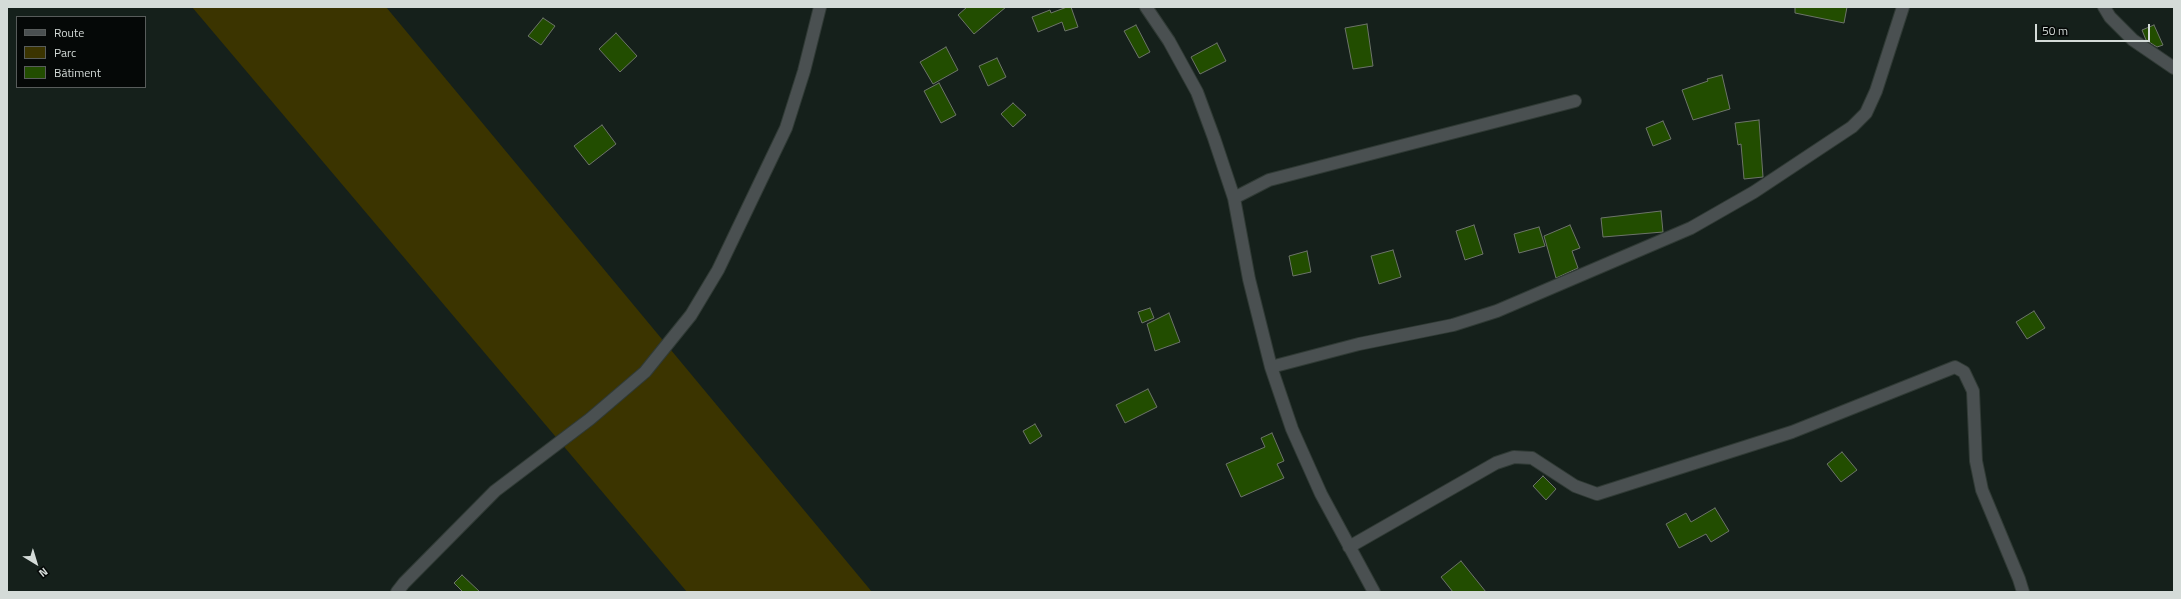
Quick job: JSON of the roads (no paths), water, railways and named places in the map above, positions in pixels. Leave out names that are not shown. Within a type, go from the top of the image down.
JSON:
[{"type":"street","points":[[398,592],[404,583],[495,490],[590,419],[645,372],[692,315],[721,263],[786,128],[804,71],[820,7]]},
{"type":"street","points":[[1146,7],[1170,41],[1197,92],[1234,198],[1250,279],[1271,367],[1292,429],[1320,494],[1374,592]]},
{"type":"street","points":[[1271,367],[1359,344],[1453,325],[1497,311],[1691,228],[1754,192],[1852,127],[1866,113],[1876,91],[1903,7]]},
{"type":"street","points":[[2104,7],[2110,17],[2133,40],[2174,68]]},
{"type":"street","points":[[1234,198],[1269,180],[1575,101]]},
{"type":"street","points":[[1348,547],[1496,463],[1514,457],[1532,458],[1575,486],[1597,494],[1792,432],[1955,367],[1964,372],[1974,391],[1976,461],[1982,490],[2023,592]]}]
